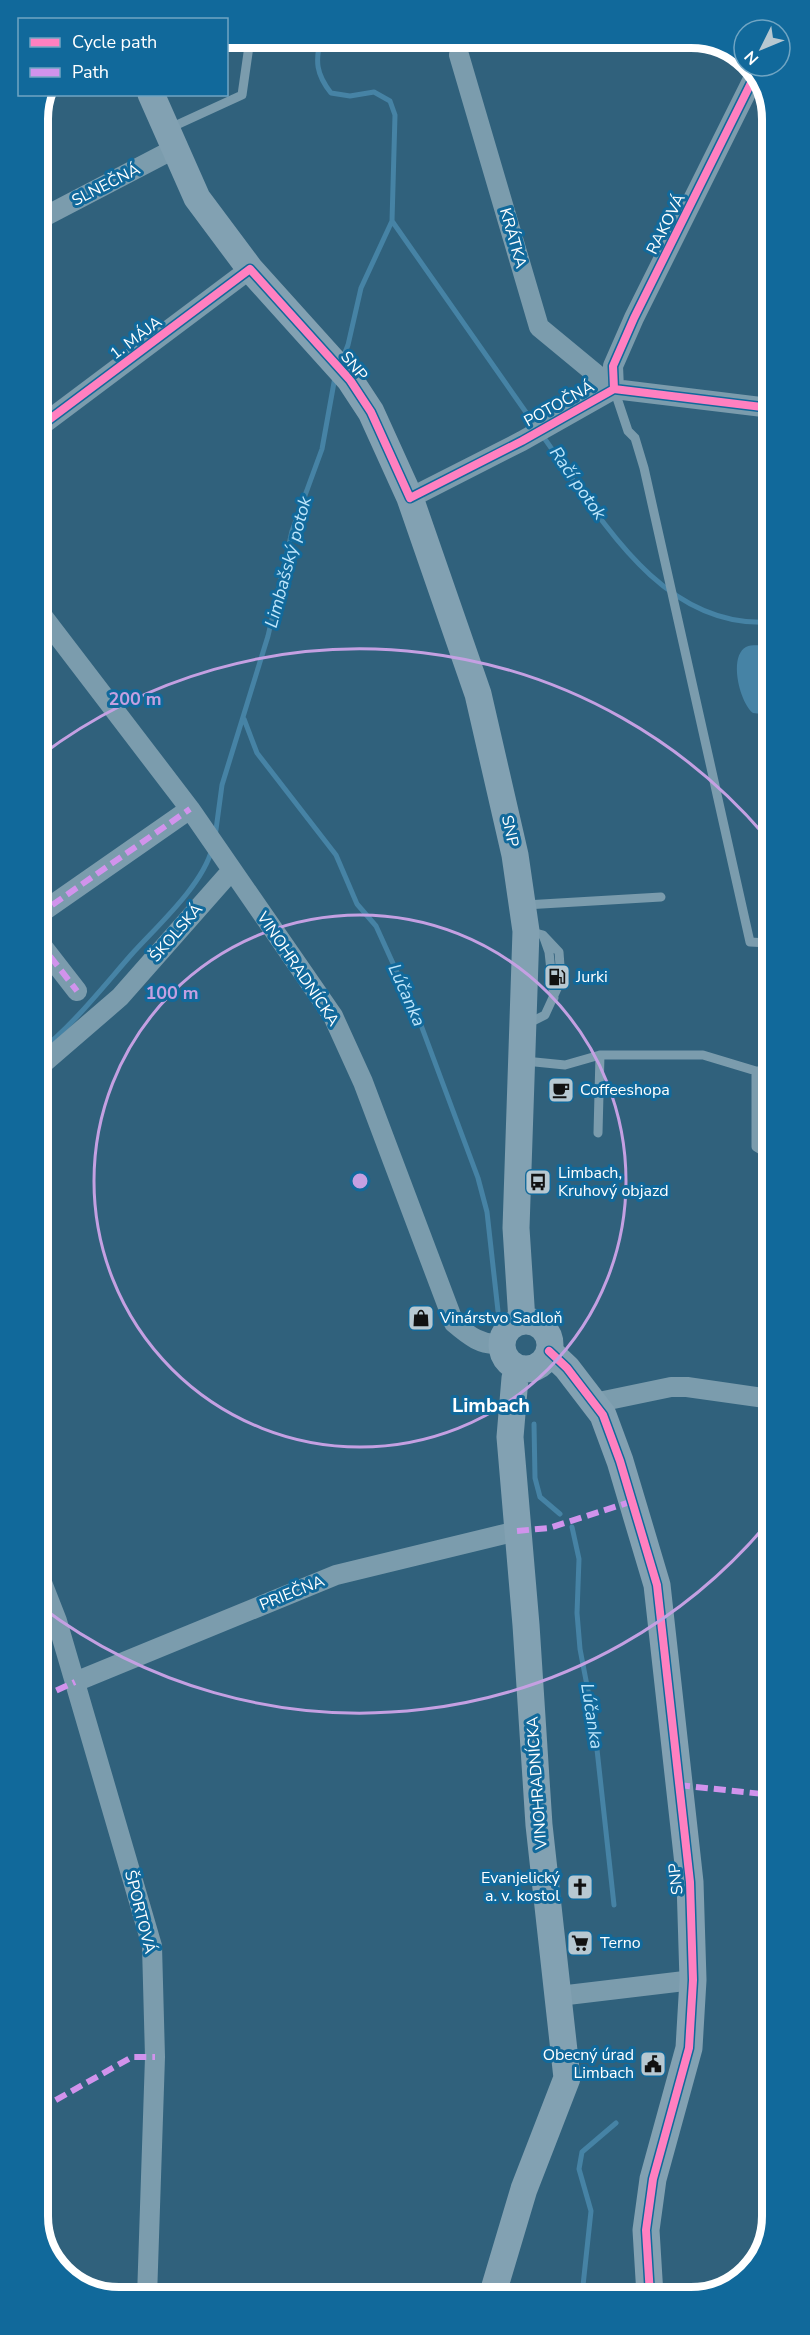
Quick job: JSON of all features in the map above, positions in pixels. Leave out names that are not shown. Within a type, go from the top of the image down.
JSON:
[{"type":"street","name":"KRÁTKA","points":[[459,55],[539,327],[614,389]]},
{"type":"street","name":"RAKOVÁ","points":[[614,389],[613,366],[634,318],[751,82]]},
{"type":"street","name":"SNP","points":[[152,96],[197,198],[250,268],[350,380],[371,411],[410,498],[478,694],[530,924],[517,1194],[517,1261],[522,1321]]},
{"type":"street","name":"SLNEČNÁ","points":[[48,214],[170,140]]},
{"type":"street","name":"1. MÁJA","points":[[48,420],[250,268]]},
{"type":"street","name":"POTOČNÁ","points":[[410,498],[522,441],[614,389],[762,407]]},
{"type":"street","name":"VINOHRADNÍCKA","points":[[48,623],[190,809],[333,1016],[363,1082],[454,1323],[479,1341],[494,1345],[502,1343]]},
{"type":"street","points":[[48,908],[190,809]]},
{"type":"street","name":"ŠKOLSKÁ","points":[[48,1059],[120,997],[227,862]]},
{"type":"street","points":[[48,954],[77,991]]},
{"type":"street","points":[[522,1321],[530,1321],[544,1329],[548,1336],[549,1351],[541,1364],[526,1369],[519,1368],[506,1359],[502,1343],[508,1329],[522,1321]]},
{"type":"street","name":"SNP","points":[[549,1351],[567,1368],[603,1415],[620,1461],[657,1585],[690,1882],[693,1980],[689,2048],[653,2179],[646,2230],[649,2287]]},
{"type":"street","name":"VINOHRADNÍCKA","points":[[495,2287],[524,2189],[567,2078],[538,1825],[526,1625],[510,1437],[515,1377],[519,1368]]},
{"type":"street","points":[[594,1403],[679,1387],[762,1398]]},
{"type":"street","name":"PRIEČNA","points":[[75,1682],[336,1575],[517,1531]]},
{"type":"street","name":"ŠPORTOVÁ","points":[[48,1598],[57,1621],[152,1946],[155,2057],[147,2287]]},
{"type":"street","points":[[559,1995],[693,1980]]},
{"type":"lane","points":[[170,140],[242,95],[249,48]]},
{"type":"lane","points":[[614,389],[628,431],[635,438],[638,448],[750,942],[762,943]]},
{"type":"lane","points":[[530,924],[660,897]]},
{"type":"lane","points":[[524,1024],[545,1015],[561,980],[559,952],[530,924]]},
{"type":"lane","points":[[522,1061],[565,1065],[600,1055],[703,1055],[762,1071]]},
{"type":"lane","points":[[598,1133],[600,1055]]},
{"type":"lane","points":[[756,1071],[756,1147],[762,1151]]},
{"type":"water","points":[[762,645],[762,714],[753,713],[748,708],[738,680],[738,660],[741,652],[746,647]]},
{"type":"waterway","name":"Limbašský potok","points":[[319,48],[318,67],[322,80],[331,93],[350,96],[374,92],[390,101],[395,115],[392,221],[361,288],[348,345],[342,360]]},
{"type":"waterway","name":"Račí potok","points":[[392,221],[537,428]]},
{"type":"waterway","name":"Limbašský potok","points":[[215,837],[222,785],[268,636],[292,531],[322,449],[335,377]]},
{"type":"waterway","name":"Račí potok","points":[[542,435],[609,530],[635,560],[664,586],[695,607],[731,619],[762,621]]},
{"type":"waterway","name":"Lúčanka","points":[[244,719],[257,753],[336,855],[357,904],[376,926],[421,1025],[478,1178],[487,1212],[498,1311]]},
{"type":"waterway","name":"Limbašský potok","points":[[48,1044],[76,1018],[178,905],[199,877],[212,849]]},
{"type":"waterway","name":"Lúčanka","points":[[534,1424],[535,1478],[540,1497],[560,1514]]},
{"type":"waterway","name":"Lúčanka","points":[[572,1527],[579,1559],[577,1613],[580,1649],[594,1722],[614,1905]]},
{"type":"waterway","name":"Lúčanka","points":[[583,2287],[591,2211],[579,2169],[582,2152],[616,2123]]},
{"type":"marked path","points":[[48,908],[190,809]]},
{"type":"marked path","points":[[48,954],[77,991]]},
{"type":"marked path","points":[[517,1531],[549,1528],[630,1502]]},
{"type":"marked path","points":[[48,1694],[75,1682]]},
{"type":"marked path","points":[[678,1785],[762,1794]]},
{"type":"marked path","points":[[48,2104],[132,2057],[155,2057]]},
{"type":"cycle path","points":[[614,389],[613,366],[634,318],[751,82]]},
{"type":"cycle path","points":[[48,420],[250,269],[350,380],[371,412],[410,498],[522,441],[614,389],[762,407]]},
{"type":"cycle path","points":[[549,1351],[567,1368],[603,1415],[620,1461],[657,1585],[690,1882],[693,1980],[689,2048],[653,2179],[646,2230],[650,2287]]},
{"type":"place","name":"Jurki","points":[[557,977]]},
{"type":"place","name":"Coffeeshopa","points":[[561,1090]]},
{"type":"place","name":"Limbach, Kruhový objazd","points":[[538,1182]]},
{"type":"place","name":"Vinárstvo Sadloň","points":[[421,1318]]},
{"type":"place","name":"Evanjelický a. v. kostol","points":[[580,1887]]},
{"type":"place","name":"Terno","points":[[580,1943]]},
{"type":"place","name":"Obecný úrad Limbach","points":[[653,2064]]},
{"type":"district","name":"Limbach","points":[[491,1405]]}]
